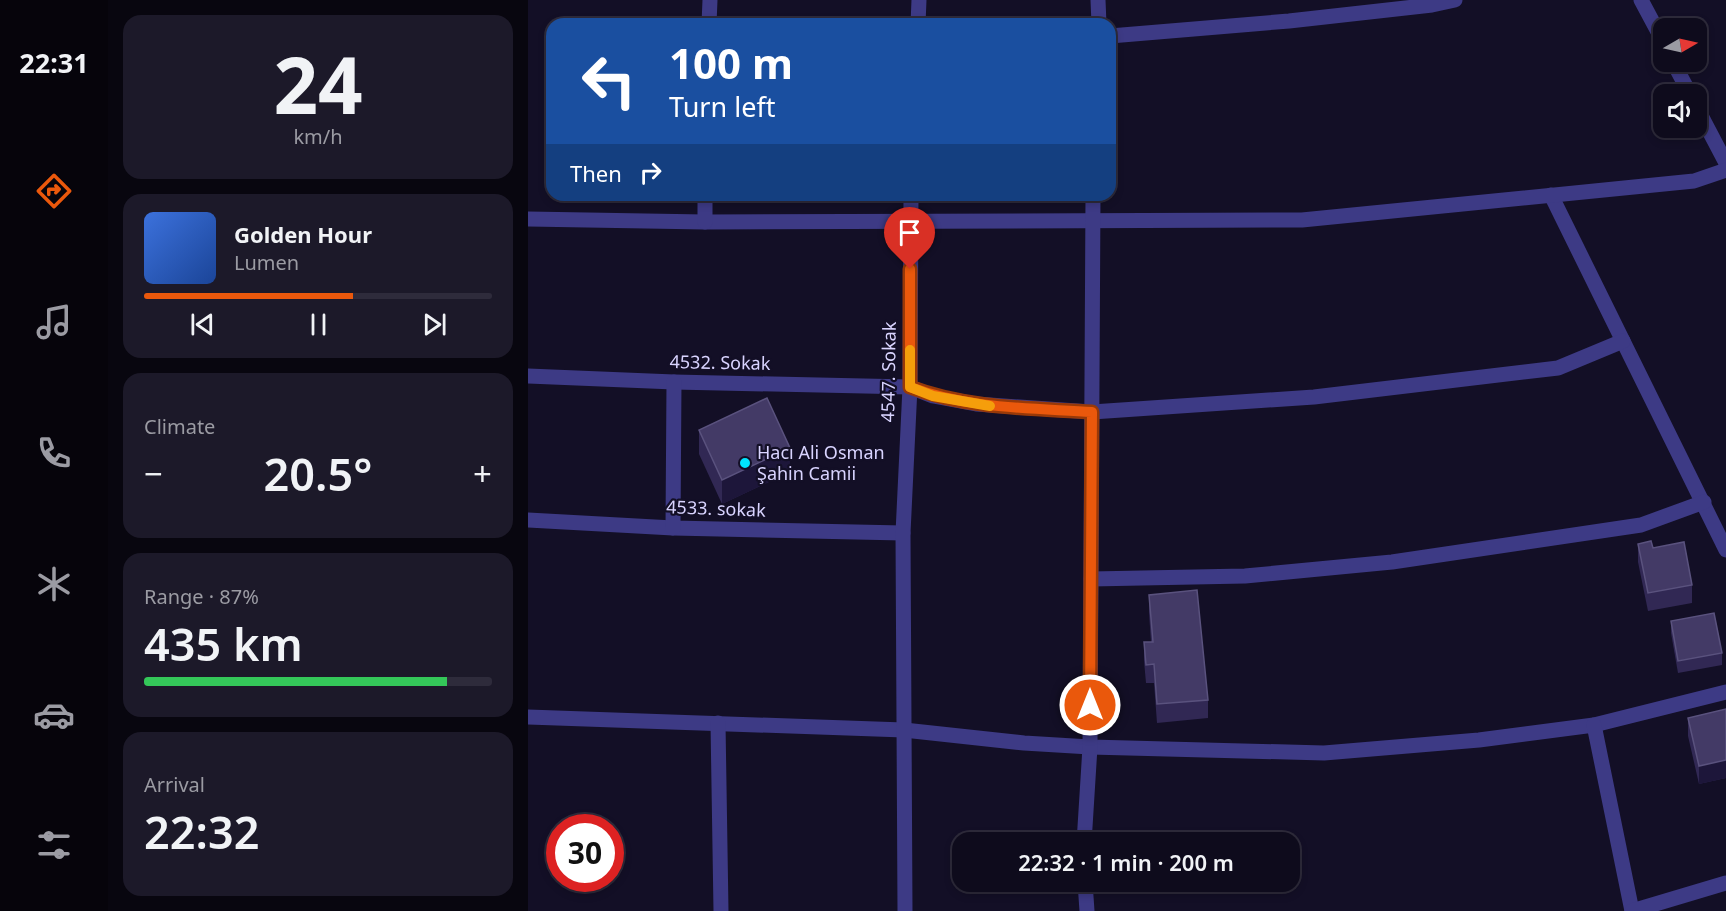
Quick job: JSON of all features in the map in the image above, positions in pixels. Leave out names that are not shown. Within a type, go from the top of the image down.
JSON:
[{"type":"street","points":[[709,18],[710,0]]},
{"type":"street","points":[[918,18],[919,0]]},
{"type":"street","points":[[1098,0],[1099,18]]},
{"type":"street","points":[[1116,35],[1289,21],[1455,0]]},
{"type":"street","points":[[1641,0],[1653,22]]},
{"type":"street","points":[[1707,127],[1726,163]]},
{"type":"street","points":[[528,219],[705,222],[1302,220],[1694,182],[1726,170]]},
{"type":"street","points":[[1551,195],[1726,550]]},
{"type":"street","points":[[705,201],[705,222]]},
{"type":"street","name":"4547. Sokak","points":[[905,911],[903,533],[910,387],[911,201]]},
{"type":"street","points":[[1085,832],[1090,747],[1092,201]]},
{"type":"street","name":"4532. Sokak","points":[[528,376],[910,387],[933,396],[976,404],[1092,412],[1314,397],[1558,368],[1623,341]]},
{"type":"street","points":[[673,528],[674,382]]},
{"type":"street","points":[[1091,579],[1245,576],[1392,562],[1641,525],[1704,502]]},
{"type":"street","name":"4533. sokak","points":[[528,520],[673,528],[903,533]]},
{"type":"street","points":[[528,717],[904,730],[1090,747],[1324,753],[1479,740],[1594,725],[1726,692]]},
{"type":"street","points":[[718,723],[721,911]]},
{"type":"street","points":[[1594,725],[1632,911],[1726,883]]},
{"type":"street","points":[[1086,892],[1087,911]]},
{"type":"building","points":[[767,398],[790,448],[722,480],[699,430]]},
{"type":"building","points":[[1651,541],[1653,548],[1684,542],[1692,585],[1648,593],[1638,544]]},
{"type":"building","points":[[1197,590],[1208,700],[1157,704],[1154,664],[1146,665],[1144,642],[1153,642],[1149,595]]},
{"type":"building","points":[[1714,613],[1722,653],[1678,661],[1671,621]]},
{"type":"building","points":[[1726,709],[1726,760],[1699,766],[1688,718]]},
{"type":"slow traffic","points":[[910,350],[910,387],[933,396],[990,406]]},
{"type":"place","name":"Hacı Ali Osman Şahin Camii","points":[[745,463]]},
{"type":"route","points":[[910,269],[910,387],[933,396],[960,402],[1092,412],[1090,705]]}]
